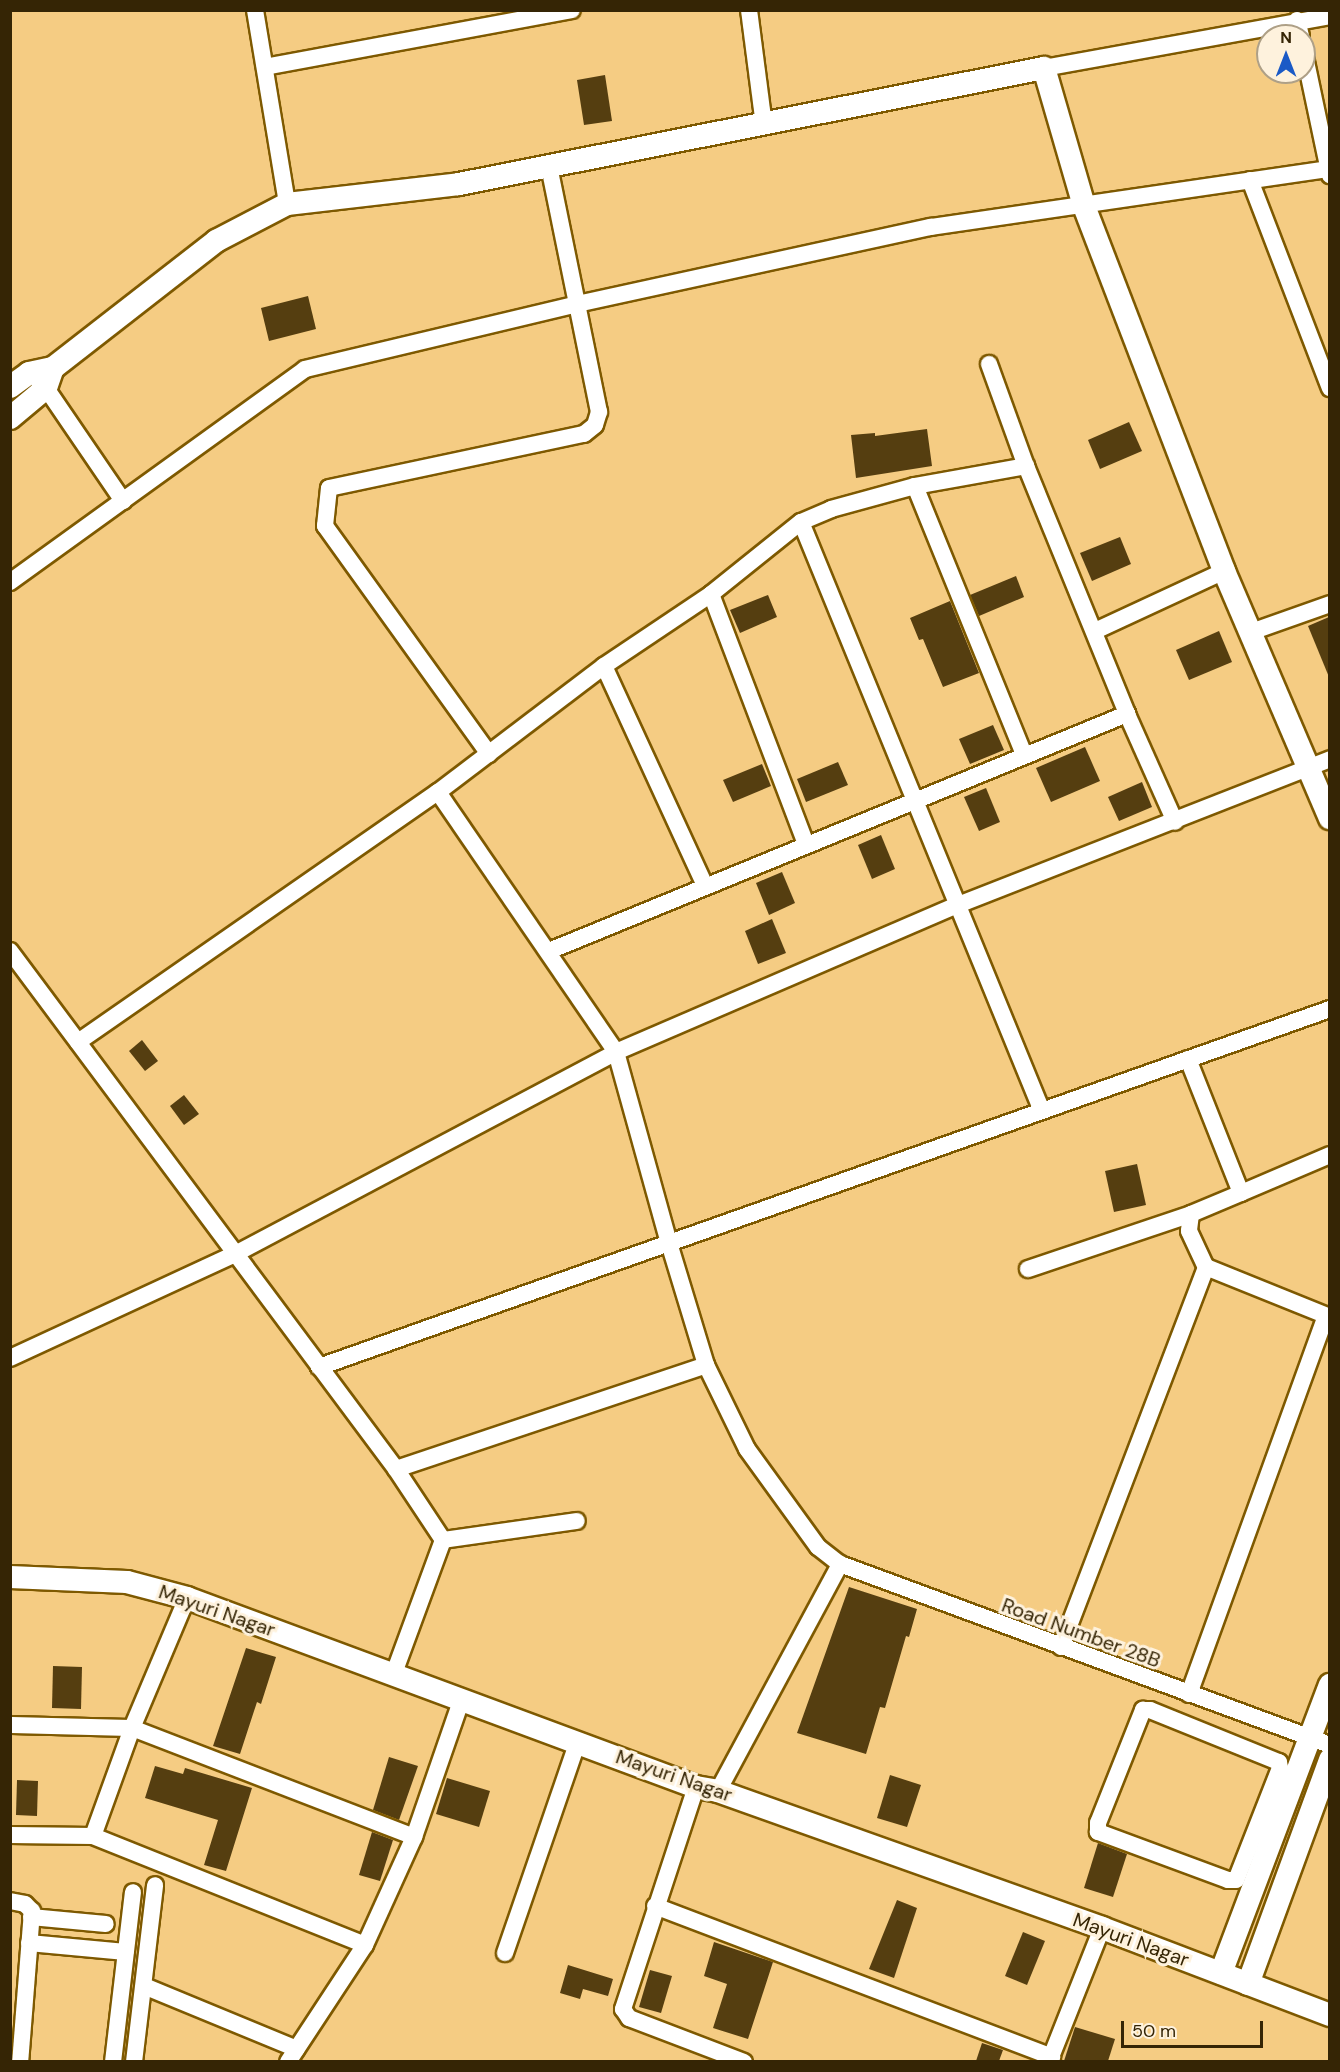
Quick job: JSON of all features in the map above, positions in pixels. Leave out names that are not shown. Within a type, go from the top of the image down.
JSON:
[{"type":"street","points":[[255,10],[287,204]]},
{"type":"street","points":[[265,67],[572,10]]},
{"type":"street","points":[[749,10],[764,125]]},
{"type":"street","points":[[1309,24],[1329,16]]},
{"type":"street","points":[[10,418],[50,378],[216,241],[287,204],[459,184],[1044,68],[1256,35]]},
{"type":"street","points":[[1044,68],[1084,206],[1224,571],[1251,632],[1319,763],[1329,818]]},
{"type":"street","points":[[10,582],[305,369],[577,304],[931,226],[1084,206],[1250,180],[1329,171],[1311,84]]},
{"type":"street","points":[[489,754],[325,526],[329,489],[584,434],[595,425],[599,412],[549,167]]},
{"type":"street","points":[[1250,180],[1329,388]]},
{"type":"street","points":[[989,363],[1026,466],[1095,630],[1127,714],[1175,822]]},
{"type":"street","points":[[10,387],[29,373],[50,378],[123,501]]},
{"type":"street","points":[[78,1042],[438,792],[604,666],[711,594],[801,522],[831,509],[915,486],[1026,466]]},
{"type":"street","points":[[915,486],[1024,754]]},
{"type":"street","points":[[801,522],[1042,1111]]},
{"type":"street","points":[[1095,630],[1224,571]]},
{"type":"street","points":[[711,594],[806,844]]},
{"type":"street","points":[[1251,632],[1329,604]]},
{"type":"street","points":[[604,666],[705,886]]},
{"type":"street","points":[[549,951],[1024,754],[1127,714]]},
{"type":"street","points":[[10,1358],[237,1254],[616,1052],[958,905],[1175,822],[1319,763]]},
{"type":"street","name":"Road Number 28B","points":[[438,792],[616,1052],[669,1243],[706,1365],[747,1449],[818,1547],[840,1564],[1320,1741]]},
{"type":"street","points":[[10,951],[396,1469],[443,1540]]},
{"type":"street","points":[[319,1367],[1329,1009]]},
{"type":"street","points":[[1188,1059],[1241,1193]]},
{"type":"street","points":[[1028,1269],[1191,1214],[1329,1155]]},
{"type":"street","points":[[1189,1694],[1328,1316],[1206,1267],[1189,1231],[1191,1214]]},
{"type":"street","points":[[1061,1647],[1206,1267]]},
{"type":"street","points":[[396,1469],[706,1365]]},
{"type":"street","points":[[443,1540],[577,1521]]},
{"type":"street","points":[[394,1673],[443,1540]]},
{"type":"street","points":[[744,2061],[628,2018],[623,2009],[655,1906],[707,1789],[840,1564]]},
{"type":"street","name":"Mayuri Nagar","points":[[10,1577],[126,1582],[187,1598],[394,1673],[461,1701],[1102,1928],[1329,2015]]},
{"type":"street","points":[[93,1836],[132,1728],[187,1598]]},
{"type":"street","points":[[1221,1973],[1271,1816],[1280,1768],[1279,1762],[1150,1710],[1143,1710],[1097,1829],[1101,1834],[1232,1880],[1239,1875],[1271,1816],[1320,1741],[1329,1685]]},
{"type":"street","points":[[144,1986],[293,2055],[365,1945],[414,1837],[461,1701]]},
{"type":"street","points":[[10,1725],[132,1728],[414,1837]]},
{"type":"street","points":[[505,1953],[578,1741]]},
{"type":"street","points":[[1248,1984],[1329,1760]]},
{"type":"street","points":[[1271,1816],[1305,1828]]},
{"type":"street","points":[[10,1834],[93,1836],[365,1945]]},
{"type":"street","points":[[134,2061],[155,1885]]},
{"type":"street","points":[[113,2061],[133,1892]]},
{"type":"street","points":[[10,1901],[25,1904],[32,1911],[20,2061]]},
{"type":"street","points":[[655,1906],[1050,2059],[1102,1928]]},
{"type":"street","points":[[32,1917],[106,1924]]},
{"type":"street","points":[[29,1943],[126,1952]]},
{"type":"building","points":[[605,75],[612,121],[584,125],[577,80]]},
{"type":"building","points":[[308,296],[316,329],[269,341],[261,308]]},
{"type":"building","points":[[1129,422],[1142,451],[1100,469],[1088,440]]},
{"type":"building","points":[[927,429],[932,466],[856,478],[851,435],[875,433],[875,436]]},
{"type":"building","points":[[1120,537],[1131,564],[1092,581],[1080,553]]},
{"type":"building","points":[[1016,576],[1024,597],[979,616],[970,595]]},
{"type":"building","points":[[768,595],[777,617],[740,633],[730,610]]},
{"type":"building","points":[[950,601],[979,673],[943,687],[923,639],[919,640],[910,618]]},
{"type":"building","points":[[1329,617],[1329,677],[1308,626]]},
{"type":"building","points":[[1219,631],[1232,662],[1189,680],[1176,650]]},
{"type":"building","points":[[993,725],[1004,750],[970,764],[959,739]]},
{"type":"building","points":[[1085,747],[1100,781],[1051,802],[1036,768]]},
{"type":"building","points":[[838,762],[848,785],[806,802],[797,779]]},
{"type":"building","points":[[762,764],[771,786],[733,802],[723,780]]},
{"type":"building","points":[[1142,782],[1152,807],[1119,821],[1108,797]]},
{"type":"building","points":[[986,788],[1000,822],[979,831],[964,797]]},
{"type":"building","points":[[881,835],[895,869],[872,879],[858,845]]},
{"type":"building","points":[[782,872],[795,903],[769,915],[756,883]]},
{"type":"building","points":[[772,919],[786,953],[758,964],[745,931]]},
{"type":"building","points":[[142,1040],[158,1061],[145,1071],[129,1051]]},
{"type":"building","points":[[184,1095],[199,1114],[184,1125],[170,1106]]},
{"type":"building","points":[[1137,1164],[1146,1205],[1114,1212],[1105,1171]]},
{"type":"building","points":[[849,1587],[917,1609],[909,1637],[906,1636],[885,1708],[880,1707],[866,1754],[797,1733]]},
{"type":"building","points":[[246,1648],[276,1657],[261,1704],[257,1702],[240,1754],[213,1746]]},
{"type":"building","points":[[53,1666],[82,1667],[81,1709],[52,1708]]},
{"type":"building","points":[[389,1757],[418,1766],[399,1820],[373,1810]]},
{"type":"building","points":[[155,1766],[183,1774],[185,1768],[252,1788],[226,1871],[204,1865],[218,1820],[145,1798]]},
{"type":"building","points":[[890,1775],[921,1785],[907,1827],[877,1818]]},
{"type":"building","points":[[447,1778],[490,1791],[479,1827],[436,1814]]},
{"type":"building","points":[[17,1780],[38,1781],[37,1816],[16,1815]]},
{"type":"building","points":[[372,1832],[393,1840],[380,1881],[359,1875]]},
{"type":"building","points":[[1098,1843],[1127,1854],[1113,1897],[1084,1888]]},
{"type":"building","points":[[897,1900],[917,1908],[894,1978],[869,1969]]},
{"type":"building","points":[[1023,1932],[1045,1941],[1027,1985],[1005,1976]]},
{"type":"building","points":[[714,1942],[773,1962],[748,2039],[713,2028],[727,1984],[704,1976]]},
{"type":"building","points":[[568,1965],[613,1979],[608,1996],[583,1989],[580,1999],[560,1993]]},
{"type":"building","points":[[650,1970],[672,1976],[661,2013],[639,2007]]},
{"type":"building","points":[[1075,2027],[1115,2039],[1108,2061],[1064,2061]]},
{"type":"building","points":[[982,2043],[1003,2050],[999,2061],[976,2061]]}]
